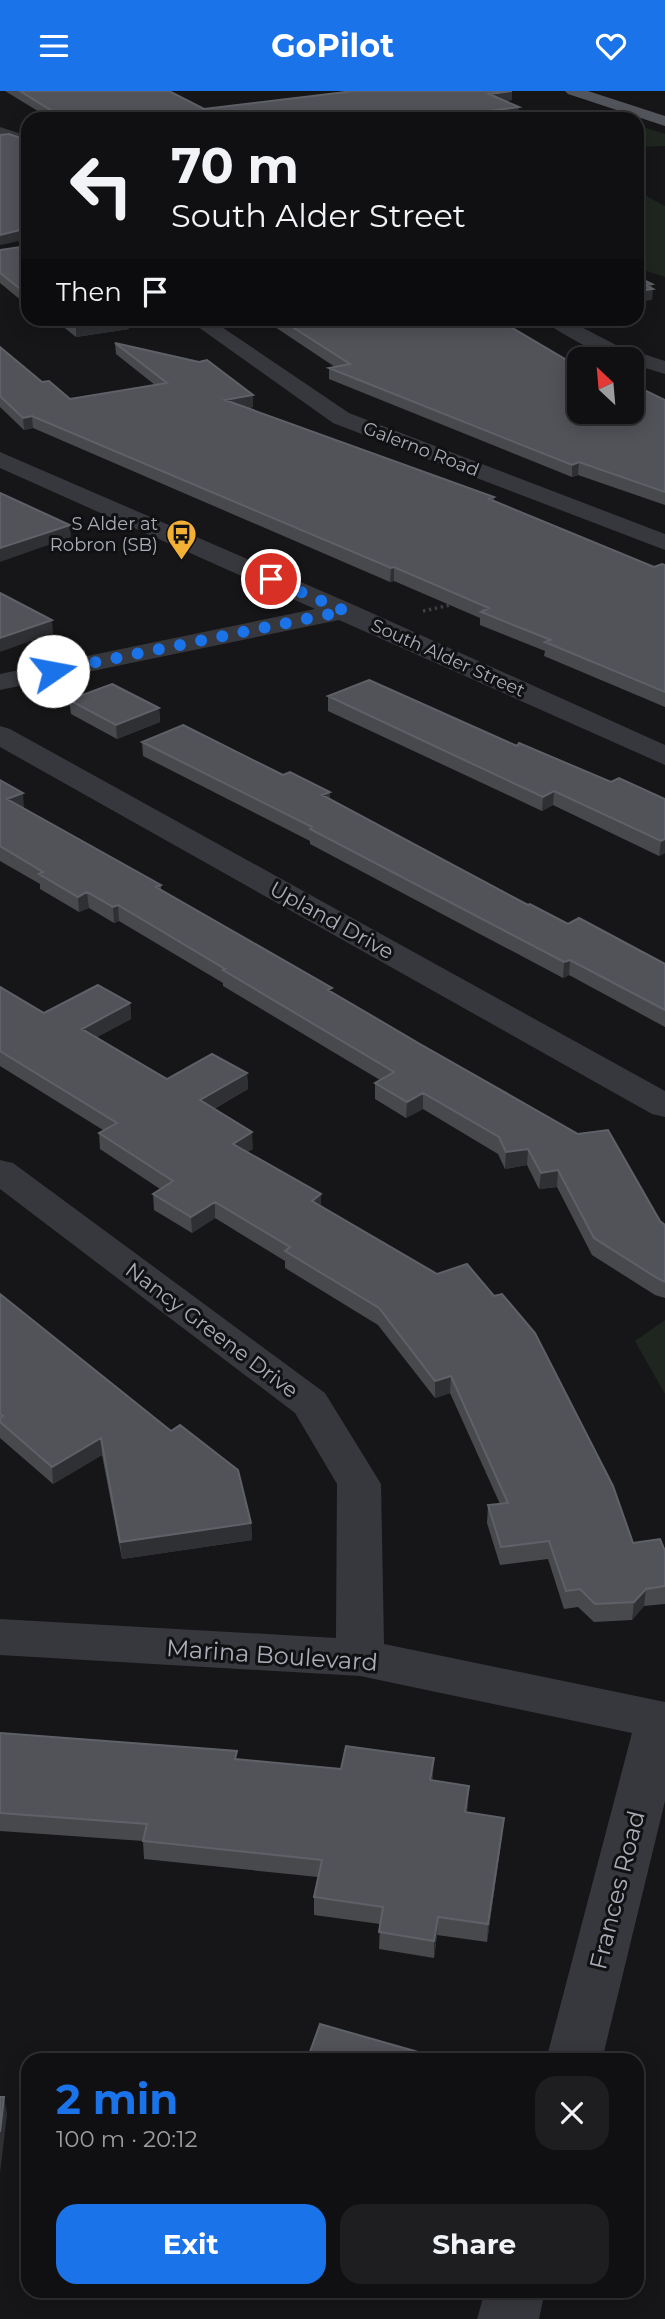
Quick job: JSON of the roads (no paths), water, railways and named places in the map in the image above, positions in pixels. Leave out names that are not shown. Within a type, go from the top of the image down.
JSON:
[{"type":"main road","points":[[573,91],[637,112]]},
{"type":"main road","points":[[644,114],[665,121]]},
{"type":"street","points":[[0,132],[21,140]]},
{"type":"street","name":"Galerno Road","points":[[207,326],[341,418],[665,543]]},
{"type":"street","points":[[565,326],[609,349],[665,368]]},
{"type":"street","name":"South Alder Street","points":[[0,459],[665,756]]},
{"type":"street","points":[[0,682],[357,617]]},
{"type":"street","name":"Upland Drive","points":[[0,735],[665,1106]]},
{"type":"street","name":"Nancy Greene Drive","points":[[0,1171],[310,1403],[359,1484],[360,1658]]},
{"type":"street","name":"Marina Boulevard","points":[[0,1637],[360,1658],[662,1720]]},
{"type":"street","name":"Frances Road","points":[[576,2053],[662,1720]]},
{"type":"street","points":[[508,2319],[513,2298]]},
{"type":"place","name":"S Alder at Robron (SB)","points":[[181,561]]}]
